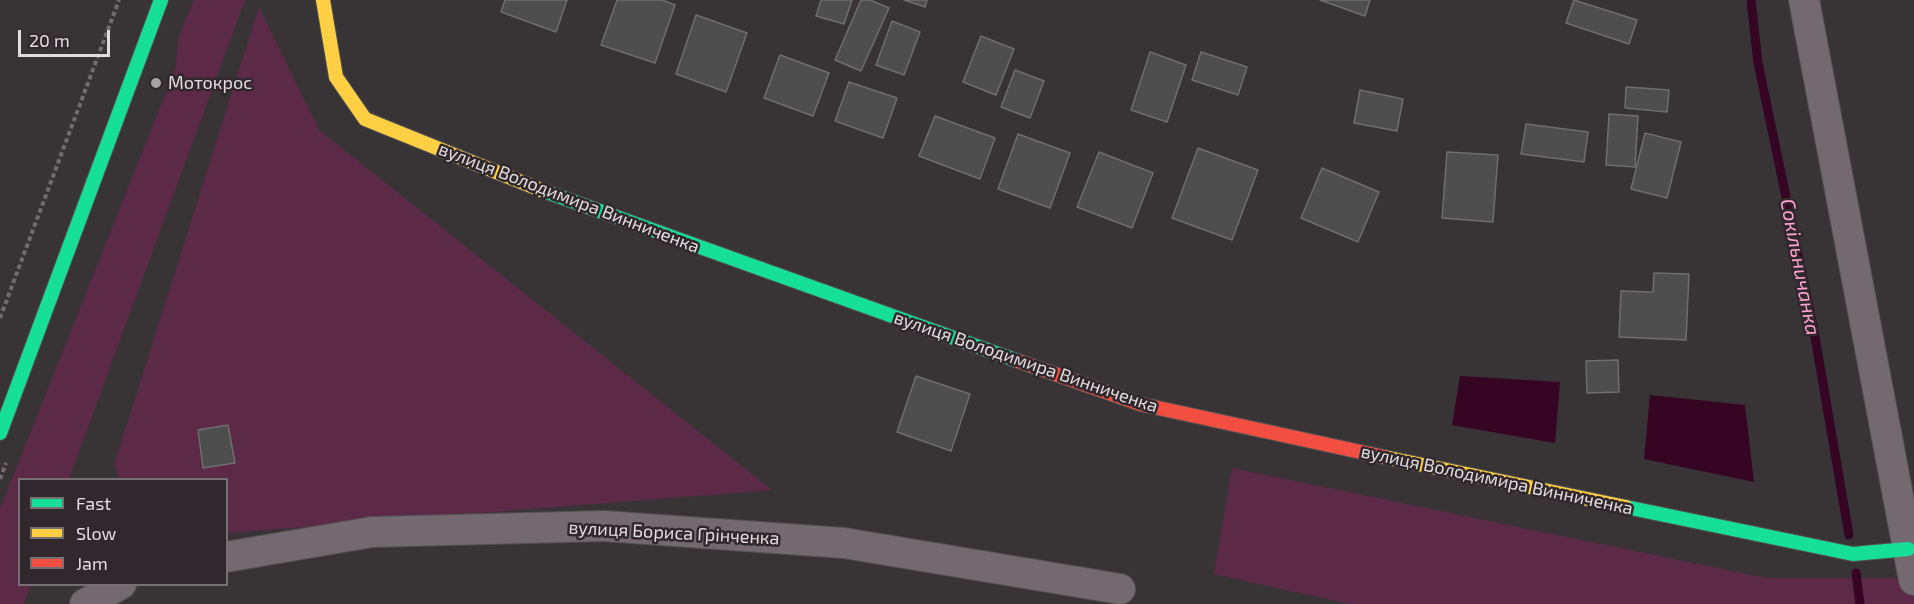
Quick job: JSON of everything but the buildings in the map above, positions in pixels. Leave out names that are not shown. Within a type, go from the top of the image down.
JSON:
[{"type":"street","points":[[0,433],[161,0]]},
{"type":"street","name":"вулиця Володимира Винниченка","points":[[322,0],[336,77],[365,119],[523,184],[1140,404],[1390,459],[1853,554],[1911,545]]},
{"type":"street","points":[[1804,0],[1911,545],[1914,580]]},
{"type":"street","name":"вулиця Бориса Грінченка","points":[[228,557],[372,532],[604,526],[843,543],[1120,589]]},
{"type":"street","points":[[85,604],[118,586]]},
{"type":"path","points":[[0,318],[119,0]]},
{"type":"shaded area","points":[[194,0],[245,0],[69,478],[18,478],[18,586],[31,586],[24,604],[0,604],[0,509],[175,70],[179,36]]},
{"type":"shaded area","points":[[259,7],[319,130],[772,490],[228,533],[228,478],[120,478],[114,465]]},
{"type":"shaded area","points":[[1460,376],[1560,382],[1555,443],[1452,425]]},
{"type":"shaded area","points":[[1650,395],[1745,405],[1754,482],[1644,459]]},
{"type":"shaded area","points":[[1232,468],[1766,578],[1914,578],[1914,604],[1350,604],[1214,574]]},
{"type":"waterway","name":"Сокільничанка","points":[[1751,0],[1758,63],[1814,331],[1849,535]]},
{"type":"waterway","name":"Сокільничанка","points":[[1856,573],[1860,604]]},
{"type":"traffic: fast","points":[[0,433],[161,0]]},
{"type":"traffic: fast","points":[[541,190],[1018,361]]},
{"type":"traffic: fast","points":[[1626,507],[1853,554],[1908,549]]},
{"type":"traffic: slow","points":[[323,0],[336,77],[365,119],[541,190]]},
{"type":"traffic: slow","points":[[1384,457],[1626,507]]},
{"type":"traffic: jam","points":[[1018,361],[1140,404],[1384,457]]},
{"type":"place","name":"Мотокрос","points":[[156,83]]}]
